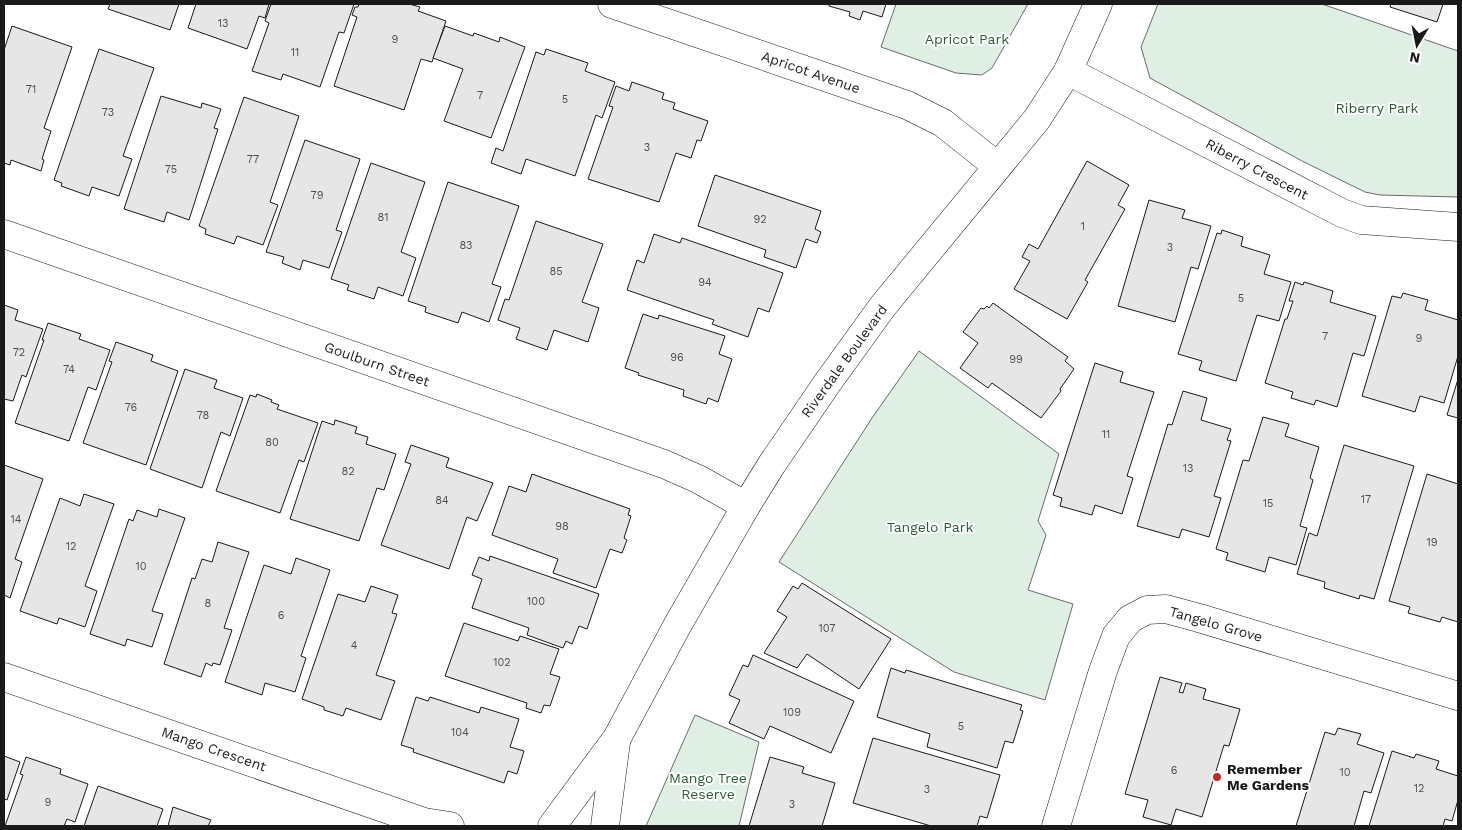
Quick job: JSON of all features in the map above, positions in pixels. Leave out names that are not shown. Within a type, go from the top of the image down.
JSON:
[{"type":"street","name":"Apricot Avenue","points":[[612,4],[907,105],[944,123],[997,166]]},
{"type":"street","name":"Riverdale Boulevard","points":[[552,826],[617,738],[677,626],[746,506],[828,382],[883,306],[1037,119],[1068,71],[1098,4]]},
{"type":"street","name":"Riberry Crescent","points":[[1068,71],[1342,213],[1361,220],[1458,227]]},
{"type":"street","name":"Goulburn Street","points":[[4,234],[664,464],[698,479],[746,506]]},
{"type":"street","name":"Tangelo Grove","points":[[1056,826],[1103,670],[1116,636],[1130,619],[1147,610],[1166,609],[1199,618],[1458,696]]},
{"type":"street","name":"Mango Crescent","points":[[4,677],[427,824],[450,826]]},
{"type":"street","name":"Riverdale Boulevard","points":[[605,826],[617,738]]},
{"type":"street","points":[[559,826],[569,826]]},
{"type":"green space","name":"Apricot Park","points":[[896,4],[1028,4],[992,68],[982,75],[956,73],[881,47]]},
{"type":"green space","name":"Riberry Park","points":[[1158,4],[1322,4],[1458,51],[1458,197],[1380,195],[1365,192],[1302,161],[1150,78],[1141,47]]},
{"type":"green space","name":"Tangelo Park","points":[[919,351],[1059,454],[1038,521],[1046,535],[1028,590],[1073,604],[1045,700],[954,672],[779,562],[872,418]]},
{"type":"green space","name":"Mango Tree Reserve","points":[[695,715],[759,742],[739,826],[646,826]]},
{"type":"building","points":[[110,4],[179,4],[170,30],[108,9]]},
{"type":"building","points":[[196,4],[269,4],[265,18],[259,16],[247,49],[188,28]]},
{"type":"building","points":[[271,4],[354,4],[344,33],[339,32],[320,87],[283,74],[281,80],[252,71],[269,23],[265,21]]},
{"type":"building","points":[[359,4],[409,4],[420,7],[418,11],[446,21],[432,62],[421,59],[404,110],[334,86],[357,17],[352,15],[355,7],[358,7]]},
{"type":"building","points":[[829,4],[886,4],[882,17],[863,11],[860,20],[849,16],[850,12],[829,6]]},
{"type":"building","points":[[1391,4],[1443,4],[1437,22],[1390,7]]},
{"type":"building","points":[[12,26],[72,47],[44,128],[51,131],[42,159],[44,160],[41,171],[11,160],[10,165],[4,163],[4,50]]},
{"type":"building","points":[[445,26],[473,36],[474,33],[499,42],[500,37],[525,47],[491,138],[444,121],[463,69],[433,58]]},
{"type":"building","points":[[99,49],[154,68],[123,156],[132,159],[119,196],[92,187],[89,196],[61,186],[62,183],[54,180]]},
{"type":"building","points":[[546,49],[588,63],[585,71],[615,82],[602,118],[596,115],[575,176],[526,159],[521,174],[491,163],[496,148],[503,151],[536,52],[544,55]]},
{"type":"building","points":[[632,82],[664,93],[662,99],[675,103],[673,109],[708,121],[701,141],[697,140],[691,158],[676,153],[659,202],[588,179],[613,107],[609,106],[616,86],[629,91]]},
{"type":"building","points":[[161,96],[201,108],[202,103],[221,109],[214,128],[218,129],[189,220],[167,212],[164,222],[124,209]]},
{"type":"building","points":[[244,97],[299,116],[270,202],[278,205],[263,245],[237,236],[234,244],[205,234],[206,229],[199,226]]},
{"type":"building","points":[[305,140],[360,159],[336,230],[342,232],[329,268],[303,260],[300,270],[282,263],[284,257],[266,252]]},
{"type":"building","points":[[1087,161],[1129,185],[1118,205],[1125,209],[1085,280],[1088,282],[1067,319],[1014,289],[1030,261],[1022,257],[1029,244],[1038,249]]},
{"type":"building","points":[[371,163],[425,182],[401,252],[416,258],[403,296],[378,287],[374,299],[347,290],[349,285],[331,279]]},
{"type":"building","points":[[715,175],[821,211],[815,229],[821,232],[817,243],[806,239],[796,268],[764,257],[766,250],[698,226]]},
{"type":"building","points":[[448,182],[519,206],[492,284],[501,287],[489,322],[462,312],[458,323],[425,312],[426,307],[408,301]]},
{"type":"building","points":[[1149,200],[1185,210],[1182,218],[1211,226],[1198,269],[1191,267],[1175,322],[1118,306]]},
{"type":"building","points":[[536,221],[603,244],[582,302],[599,308],[588,342],[554,330],[547,350],[516,339],[520,328],[498,320],[505,299],[509,300]]},
{"type":"building","points":[[1222,230],[1243,237],[1241,246],[1270,255],[1264,274],[1291,282],[1279,321],[1257,315],[1236,381],[1199,370],[1202,361],[1178,354],[1217,233],[1221,234]]},
{"type":"building","points":[[654,234],[680,243],[682,238],[783,273],[769,312],[758,308],[748,337],[712,324],[714,320],[627,290],[637,260],[644,263]]},
{"type":"building","points":[[1295,282],[1303,285],[1304,282],[1333,291],[1330,302],[1376,316],[1364,356],[1353,353],[1337,407],[1316,400],[1314,405],[1291,398],[1293,392],[1265,383],[1285,319],[1287,319],[1293,301],[1289,301]]},
{"type":"building","points":[[1403,293],[1428,300],[1425,310],[1458,320],[1458,356],[1444,403],[1420,396],[1415,412],[1362,396],[1392,296],[1401,298]]},
{"type":"building","points":[[993,303],[1068,357],[1065,361],[1074,369],[1060,389],[1061,391],[1041,418],[992,383],[988,388],[960,368],[978,343],[963,332],[981,308],[984,309],[987,306],[989,308]]},
{"type":"building","points":[[4,305],[18,310],[15,320],[43,329],[26,377],[22,375],[13,401],[4,399]]},
{"type":"building","points":[[643,314],[658,319],[659,315],[725,336],[719,354],[732,359],[718,402],[708,398],[706,404],[683,396],[684,390],[638,375],[639,373],[625,368]]},
{"type":"building","points":[[48,323],[81,334],[79,339],[110,350],[96,390],[88,387],[69,441],[15,423],[44,340],[42,340]]},
{"type":"building","points":[[116,342],[153,355],[151,361],[178,371],[146,465],[83,443],[112,362],[109,361]]},
{"type":"building","points":[[1095,363],[1123,372],[1120,382],[1154,392],[1127,476],[1133,478],[1122,514],[1095,505],[1092,515],[1060,506],[1062,498],[1053,495]]},
{"type":"building","points":[[185,369],[217,380],[214,388],[243,398],[230,436],[221,432],[202,488],[150,469]]},
{"type":"building","points":[[1458,379],[1458,418],[1447,415]]},
{"type":"building","points":[[1183,391],[1207,398],[1201,420],[1231,429],[1227,440],[1231,441],[1214,496],[1221,498],[1209,537],[1182,529],[1179,538],[1137,526],[1168,424],[1172,425]]},
{"type":"building","points":[[257,394],[279,405],[277,409],[318,423],[304,462],[299,460],[280,513],[216,491],[250,395],[256,397]]},
{"type":"building","points":[[1263,417],[1289,424],[1285,436],[1319,447],[1310,478],[1313,480],[1300,526],[1307,528],[1296,565],[1269,557],[1265,572],[1226,560],[1228,553],[1216,549],[1243,460],[1249,461]]},
{"type":"building","points":[[335,420],[357,427],[355,433],[368,437],[366,444],[396,454],[384,490],[377,488],[359,541],[290,519],[322,421],[334,425]]},
{"type":"building","points":[[411,445],[449,458],[446,467],[493,483],[477,521],[467,517],[449,569],[381,545],[411,464],[405,462]]},
{"type":"building","points":[[1344,445],[1414,466],[1374,599],[1360,595],[1359,599],[1324,588],[1325,582],[1297,574],[1309,533],[1317,536]]},
{"type":"building","points":[[4,465],[43,479],[15,559],[22,562],[10,598],[4,595]]},
{"type":"building","points":[[532,474],[630,509],[628,515],[631,516],[624,538],[627,540],[622,553],[610,549],[596,588],[553,573],[558,559],[492,535],[509,486],[526,492]]},
{"type":"building","points":[[1427,474],[1458,484],[1458,622],[1442,617],[1440,622],[1408,613],[1410,607],[1389,601]]},
{"type":"building","points":[[84,494],[114,504],[85,586],[97,591],[85,627],[59,618],[57,624],[20,611],[60,498],[80,506]]},
{"type":"building","points":[[159,509],[185,518],[152,611],[163,614],[152,647],[127,639],[125,646],[90,634],[129,519],[133,521],[137,510],[157,517]]},
{"type":"building","points":[[218,542],[249,552],[224,628],[232,630],[220,665],[213,663],[212,666],[206,663],[201,677],[164,664],[192,578],[195,579],[202,559],[212,562]]},
{"type":"building","points":[[490,556],[599,594],[587,629],[579,626],[572,644],[566,641],[563,648],[527,635],[529,628],[472,608],[482,579],[472,575],[479,557],[489,561]]},
{"type":"building","points":[[296,558],[330,570],[301,656],[306,658],[295,692],[265,683],[262,695],[225,682],[264,565],[291,574]]},
{"type":"building","points":[[802,583],[891,639],[859,689],[807,654],[797,668],[764,653],[787,617],[777,611],[793,586],[798,589]]},
{"type":"building","points":[[371,586],[398,595],[392,613],[397,614],[376,675],[395,681],[381,720],[346,708],[343,716],[324,710],[324,707],[302,699],[338,594],[365,602]]},
{"type":"building","points":[[464,623],[518,641],[520,636],[559,649],[550,674],[560,677],[550,706],[544,705],[541,713],[526,708],[527,703],[445,676]]},
{"type":"building","points":[[753,655],[854,701],[831,753],[770,726],[764,739],[729,723],[740,700],[729,695],[743,665],[748,667]]},
{"type":"building","points":[[891,668],[905,673],[906,670],[1022,705],[1020,710],[1023,711],[1013,743],[1005,741],[997,768],[927,747],[930,734],[877,717]]},
{"type":"building","points":[[1160,677],[1182,683],[1179,692],[1183,693],[1186,683],[1206,689],[1203,699],[1240,709],[1229,746],[1224,745],[1202,817],[1176,809],[1171,825],[1143,817],[1148,800],[1125,794]]},
{"type":"building","points":[[416,697],[428,701],[430,697],[479,713],[481,707],[519,719],[510,747],[524,751],[517,774],[508,771],[504,783],[413,752],[414,749],[401,745]]},
{"type":"building","points":[[1338,728],[1361,734],[1357,744],[1384,753],[1371,793],[1364,791],[1354,826],[1296,826],[1325,732],[1335,735]]},
{"type":"building","points":[[873,738],[1000,775],[987,818],[980,816],[977,826],[931,826],[853,803]]},
{"type":"building","points":[[1392,751],[1414,758],[1416,754],[1439,761],[1436,769],[1458,776],[1458,800],[1452,821],[1445,819],[1443,826],[1369,826]]},
{"type":"building","points":[[4,756],[20,762],[7,800],[4,799]]},
{"type":"building","points":[[26,757],[61,769],[60,774],[88,784],[75,822],[67,819],[64,826],[5,826],[23,775],[20,774]]},
{"type":"building","points":[[770,757],[804,767],[802,773],[835,783],[822,826],[749,826]]},
{"type":"building","points":[[98,786],[163,809],[157,826],[84,826]]},
{"type":"building","points":[[173,807],[211,820],[208,826],[168,826]]},
{"type":"place","name":"Remember Me Gardens","points":[[1217,777]]}]
